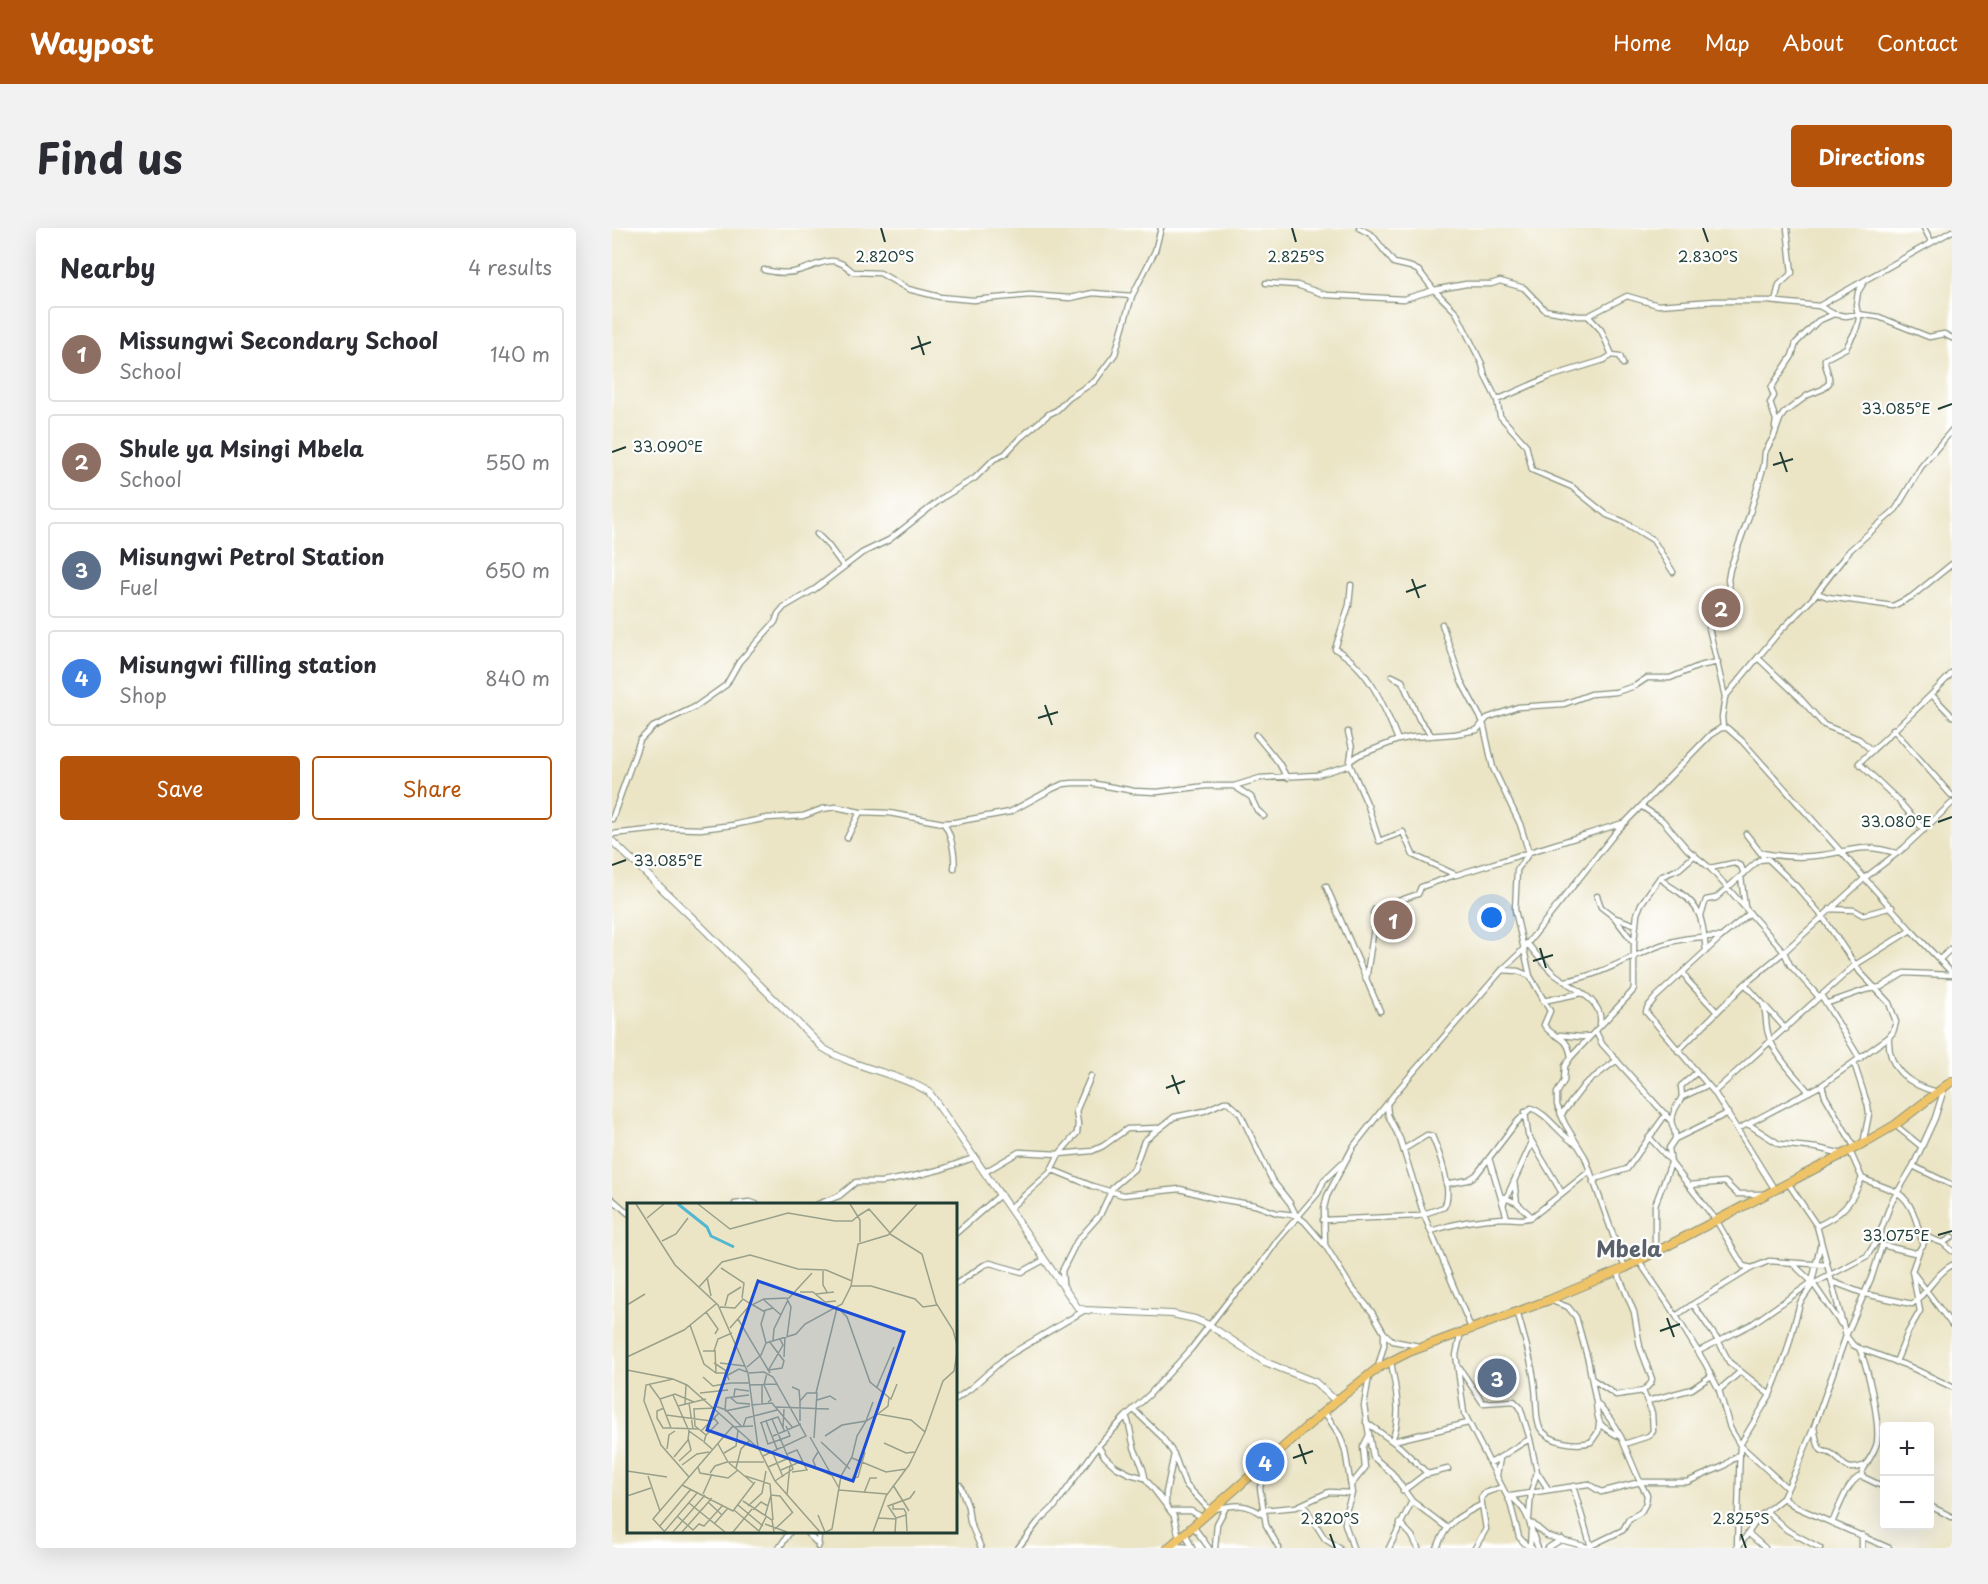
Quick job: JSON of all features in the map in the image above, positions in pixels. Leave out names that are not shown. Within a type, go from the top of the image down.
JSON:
[{"type":"highway","points":[[1169,1547],[1324,1411],[1378,1368],[1422,1347],[1549,1300],[1655,1253],[1863,1144],[1895,1125],[1952,1081]]},
{"type":"street","points":[[612,819],[636,750],[645,735],[663,721],[698,705],[726,685],[739,662],[775,622],[784,607],[815,589],[871,547],[889,540],[945,496],[975,478],[994,459],[1005,454],[1049,414],[1095,381],[1118,348],[1132,296],[1155,251],[1161,228]]},
{"type":"street","points":[[1359,228],[1372,235],[1391,261],[1419,271],[1456,312],[1482,364],[1485,376],[1497,400],[1500,416],[1527,445],[1532,470],[1572,487],[1607,515],[1622,521],[1653,540],[1673,572]]},
{"type":"street","points":[[1775,302],[1779,285],[1792,273],[1787,228]]},
{"type":"street","points":[[1924,228],[1931,241]]},
{"type":"street","points":[[1819,306],[1952,231]]},
{"type":"street","points":[[764,270],[788,273],[829,260],[844,264],[853,272],[880,273],[908,289],[940,297],[973,300],[1030,295],[1070,298],[1093,293],[1132,296]]},
{"type":"street","points":[[1266,283],[1297,285],[1326,295],[1404,299],[1434,290],[1500,281],[1524,288],[1549,311],[1578,316],[1588,316],[1627,296],[1658,305],[1673,302],[1775,302],[1819,306],[1834,314],[1846,316],[1858,314],[1879,317],[1929,337],[1944,334],[1952,338]]},
{"type":"street","points":[[1731,597],[1728,580],[1730,570],[1758,486],[1765,452],[1784,414],[1829,383],[1830,379],[1824,364],[1825,359],[1846,348],[1856,330],[1859,319],[1856,305],[1858,292],[1864,282]]},
{"type":"street","points":[[1774,435],[1776,420],[1770,403],[1774,396],[1771,388],[1792,356],[1796,343],[1818,321],[1834,314]]},
{"type":"street","points":[[1588,316],[1601,330],[1612,355]]},
{"type":"street","points":[[1497,400],[1549,377],[1604,360],[1612,355],[1620,356],[1623,364]]},
{"type":"street","points":[[1725,697],[1779,632],[1817,593],[1859,540],[1881,524],[1896,508],[1921,467],[1952,430]]},
{"type":"street","points":[[817,534],[828,544],[844,567]]},
{"type":"street","points":[[1817,593],[1828,597],[1893,606],[1911,597],[1952,564]]},
{"type":"street","points":[[1351,585],[1349,605],[1335,649],[1357,665],[1375,689],[1398,740]]},
{"type":"street","points":[[1442,624],[1461,681],[1483,722],[1493,768],[1520,824],[1528,853],[1517,870],[1515,910],[1530,976],[1550,1014],[1544,1025],[1549,1032],[1557,1035],[1581,1037],[1595,1033]]},
{"type":"street","points":[[1709,628],[1725,697],[1723,728]]},
{"type":"street","points":[[1758,658],[1799,697],[1824,725],[1859,739],[1872,751]]},
{"type":"street","points":[[612,834],[668,828],[700,829],[767,818],[803,816],[836,807],[860,812],[906,815],[943,823],[1010,812],[1063,784],[1090,783],[1134,791],[1157,792],[1206,786],[1234,786],[1260,778],[1317,776],[1350,763],[1359,755],[1398,740],[1476,730],[1487,718],[1518,707],[1564,704],[1591,694],[1616,692],[1635,686],[1647,678],[1670,678],[1699,666],[1718,662]]},
{"type":"street","points":[[1924,830],[1898,800],[1859,763],[1932,695],[1952,673]]},
{"type":"street","points":[[1392,676],[1401,681],[1419,719],[1432,736]]},
{"type":"street","points":[[1932,695],[1952,716]]},
{"type":"street","points":[[1018,1548],[1038,1522],[1055,1506],[1098,1446],[1167,1376],[1228,1301],[1254,1274],[1270,1250],[1318,1193],[1324,1180],[1344,1161],[1387,1104],[1525,946],[1626,822],[1710,735],[1727,728],[1742,741],[1952,974]]},
{"type":"street","points":[[1893,729],[1952,796]]},
{"type":"street","points":[[1348,732],[1352,748],[1350,763],[1368,806],[1379,841],[1403,832],[1413,855],[1456,875]]},
{"type":"street","points":[[1256,735],[1279,763],[1287,778]]},
{"type":"street","points":[[1234,786],[1251,797],[1257,810],[1264,816]]},
{"type":"street","points":[[1641,806],[1662,820],[1710,868],[1784,951],[1790,965],[1828,1003],[1860,1059]]},
{"type":"street","points":[[1678,1051],[1745,984],[1866,877],[1951,806]]},
{"type":"street","points":[[847,838],[860,812]]},
{"type":"street","points":[[1366,980],[1375,909],[1418,894],[1421,887],[1626,822]]},
{"type":"street","points":[[943,823],[952,838],[954,869]]},
{"type":"street","points":[[1738,1129],[1820,1087],[1889,1037],[1895,1027],[1895,1015],[1889,1003],[1855,965],[1822,916],[1774,863],[1763,856],[1746,834]]},
{"type":"street","points":[[612,841],[823,1048],[837,1057],[917,1085],[929,1092],[1078,1308],[1177,1315],[1195,1319],[1209,1325],[1265,1362],[1315,1382],[1336,1401]]},
{"type":"street","points":[[1706,951],[1701,915],[1706,900],[1716,898],[1763,856],[1812,856],[1869,847],[1896,853]]},
{"type":"street","points":[[1625,1268],[1585,1157],[1561,1115],[1556,1096],[1564,1081],[1565,1066],[1571,1057],[1634,988],[1634,943],[1641,904],[1660,878],[1679,869],[1695,855]]},
{"type":"street","points":[[1710,868],[1734,863],[1741,867],[1744,907]]},
{"type":"street","points":[[1660,878],[1666,885],[1680,892],[1701,915]]},
{"type":"street","points":[[1732,893],[1735,882]]},
{"type":"street","points":[[1326,886],[1380,1011]]},
{"type":"street","points":[[1597,896],[1601,907],[1614,917],[1634,943]]},
{"type":"street","points":[[1830,909],[1854,910],[1863,915],[1892,907]]},
{"type":"street","points":[[1689,1185],[1725,1182],[1737,1194],[1771,1192],[1738,1129],[1714,1092],[1646,1012],[1656,998],[1750,913]]},
{"type":"street","points":[[1614,917],[1636,926]]},
{"type":"street","points":[[1714,1092],[1855,965],[1911,930]]},
{"type":"street","points":[[1565,981],[1591,976],[1667,943],[1703,936],[1721,937]]},
{"type":"street","points":[[1525,946],[1552,972],[1582,993],[1600,1011],[1601,1016],[1595,1033],[1599,1040],[1666,1114],[1674,1128],[1675,1139]]},
{"type":"street","points":[[1940,958],[1952,948]]},
{"type":"street","points":[[1502,970],[1518,971],[1530,976]]},
{"type":"street","points":[[1684,973],[1688,981],[1716,1011]]},
{"type":"street","points":[[1828,1003],[1874,987],[1884,986],[1904,973],[1952,974]]},
{"type":"street","points":[[1678,978],[1688,981]]},
{"type":"street","points":[[1745,984],[1786,1029]]},
{"type":"street","points":[[1544,1000],[1582,993]]},
{"type":"street","points":[[1763,1004],[1771,1042],[1809,1092]]},
{"type":"street","points":[[1765,1047],[1768,1034]]},
{"type":"street","points":[[1557,1035],[1567,1044],[1578,1049]]},
{"type":"street","points":[[1698,1352],[1765,1316],[1813,1283],[1867,1256],[1881,1234],[1891,1203],[1913,1166],[1935,1118],[1942,1090],[1918,1085],[1895,1068],[1888,1048],[1889,1037]]},
{"type":"street","points":[[1567,1044],[1571,1057]]},
{"type":"street","points":[[1878,1045],[1888,1048]]},
{"type":"street","points":[[1561,1115],[1585,1084],[1617,1060]]},
{"type":"street","points":[[1854,1063],[1869,1114],[1863,1144]]},
{"type":"street","points":[[1682,1097],[1681,1086],[1696,1073]]},
{"type":"street","points":[[1010,1208],[1051,1170],[1059,1154],[1078,1130],[1076,1111],[1091,1076]]},
{"type":"street","points":[[1671,1121],[1682,1097],[1708,1085]]},
{"type":"street","points":[[1820,1087],[1862,1178],[1897,1193],[1908,1202],[1923,1245]]},
{"type":"street","points":[[1063,1287],[1064,1266],[1077,1241],[1100,1215],[1116,1184],[1134,1170],[1142,1144],[1158,1128],[1174,1117],[1200,1112],[1228,1102],[1240,1113],[1272,1180],[1298,1216],[1325,1245],[1384,1333],[1393,1341],[1422,1347]]},
{"type":"street","points":[[1387,1104],[1388,1115],[1404,1149],[1424,1215],[1471,1328]]},
{"type":"street","points":[[1446,1184],[1472,1178],[1525,1112],[1531,1108],[1538,1111],[1566,1138],[1578,1145]]},
{"type":"street","points":[[1525,1112],[1526,1130],[1562,1193]]},
{"type":"street","points":[[1655,1253],[1655,1205],[1670,1161],[1669,1148],[1675,1139],[1728,1113]]},
{"type":"street","points":[[1593,1182],[1600,1177],[1627,1168],[1666,1114]]},
{"type":"street","points":[[1748,1124],[1779,1144],[1849,1151]]},
{"type":"street","points":[[1895,1125],[1922,1147]]},
{"type":"street","points":[[985,1172],[1019,1152],[1059,1154],[1097,1149],[1127,1129],[1158,1128]]},
{"type":"street","points":[[1323,1220],[1424,1215],[1439,1210],[1446,1204],[1448,1199],[1446,1184],[1439,1153],[1432,1136],[1427,1136],[1404,1149]]},
{"type":"street","points":[[1649,1137],[1716,1220],[1740,1263],[1747,1268],[1752,1268]]},
{"type":"street","points":[[1502,1197],[1514,1181],[1532,1142]]},
{"type":"street","points":[[821,1203],[839,1196],[856,1182],[882,1182],[914,1176],[976,1157]]},
{"type":"street","points":[[1489,1158],[1507,1218]]},
{"type":"street","points":[[1325,1245],[1324,1208],[1329,1190],[1344,1161]]},
{"type":"street","points":[[1913,1166],[1952,1185]]},
{"type":"street","points":[[1051,1170],[1111,1192],[1130,1196],[1180,1190],[1298,1216]]},
{"type":"street","points":[[1431,1231],[1469,1221],[1532,1218],[1590,1171]]},
{"type":"street","points":[[1817,1226],[1843,1211],[1851,1202],[1862,1178]]},
{"type":"street","points":[[1514,1181],[1517,1203]]},
{"type":"street","points":[[1788,1183],[1817,1226],[1846,1336],[1859,1348],[1952,1387]]},
{"type":"street","points":[[1312,1200],[1329,1190]]},
{"type":"street","points":[[957,1232],[1001,1194]]},
{"type":"street","points":[[1502,1197],[1517,1203],[1532,1218]]},
{"type":"street","points":[[612,1199],[627,1213]]},
{"type":"street","points":[[1917,1227],[1928,1237],[1943,1243],[1952,1251]]},
{"type":"street","points":[[1737,1548],[1759,1517],[1783,1498],[1814,1427],[1846,1336],[1865,1294],[1882,1245],[1881,1234]]},
{"type":"street","points":[[1896,1362],[1908,1332],[1920,1311],[1912,1271],[1919,1251],[1928,1237]]},
{"type":"street","points":[[1943,1243],[1952,1237]]},
{"type":"street","points":[[1737,1548],[1740,1445],[1770,1395],[1787,1350],[1800,1303],[1813,1283],[1821,1244]]},
{"type":"street","points":[[1882,1245],[1910,1252],[1919,1251]]},
{"type":"street","points":[[957,1283],[990,1263],[1022,1272],[1044,1260]]},
{"type":"street","points":[[1638,1261],[1677,1316],[1712,1376],[1719,1389],[1730,1428],[1740,1445],[1787,1488]]},
{"type":"street","points":[[1677,1316],[1752,1268],[1769,1261],[1827,1265]]},
{"type":"street","points":[[1791,1262],[1813,1283],[1843,1326]]},
{"type":"street","points":[[1833,1282],[1865,1294],[1912,1304],[1943,1271],[1952,1265]]},
{"type":"street","points":[[1592,1379],[1616,1395],[1643,1391],[1652,1379],[1640,1347],[1634,1312],[1617,1271]]},
{"type":"street","points":[[1912,1271],[1952,1325]]},
{"type":"street","points":[[1517,1311],[1534,1375],[1537,1421],[1541,1430],[1565,1443],[1574,1445],[1591,1442],[1598,1432],[1599,1424],[1592,1379],[1576,1317],[1568,1307],[1549,1300]]},
{"type":"street","points":[[1693,1304],[1719,1342],[1729,1362],[1770,1395]]},
{"type":"street","points":[[957,1398],[1006,1357],[1085,1310]]},
{"type":"street","points":[[1461,1332],[1457,1348],[1458,1368],[1461,1403],[1467,1423],[1505,1492],[1514,1514],[1519,1537],[1531,1548]]},
{"type":"street","points":[[1378,1368],[1384,1345],[1384,1333]]},
{"type":"street","points":[[1859,1348],[1866,1366],[1877,1431],[1875,1449],[1863,1466],[1861,1476]]},
{"type":"street","points":[[1391,1361],[1398,1412],[1397,1426],[1392,1441]]},
{"type":"street","points":[[1458,1368],[1483,1403],[1505,1400],[1517,1403],[1530,1439],[1537,1472],[1548,1489]]},
{"type":"street","points":[[1719,1389],[1740,1372]]},
{"type":"street","points":[[1370,1374],[1364,1397],[1373,1457],[1392,1473],[1412,1501],[1446,1527]]},
{"type":"street","points":[[1648,1401],[1692,1389],[1712,1376]]},
{"type":"street","points":[[1624,1444],[1652,1434],[1652,1413],[1643,1391]]},
{"type":"street","points":[[1505,1492],[1542,1533],[1589,1547],[1623,1530],[1629,1519],[1641,1512],[1647,1495],[1635,1475],[1621,1437],[1596,1402]]},
{"type":"street","points":[[1133,1409],[1172,1450],[1185,1484],[1210,1510],[1246,1505],[1264,1513],[1288,1509],[1329,1492],[1352,1493]]},
{"type":"street","points":[[1324,1411],[1344,1445],[1352,1493],[1345,1518],[1353,1548]]},
{"type":"street","points":[[1126,1416],[1135,1450],[1144,1468],[1145,1478],[1171,1511],[1182,1535],[1192,1548]]},
{"type":"street","points":[[1366,1422],[1392,1441],[1427,1473]]},
{"type":"street","points":[[1392,1441],[1467,1423]]},
{"type":"street","points":[[1599,1424],[1602,1428],[1621,1437]]},
{"type":"street","points":[[1814,1427],[1822,1451],[1830,1453],[1845,1466],[1854,1468],[1863,1466]]},
{"type":"street","points":[[1351,1485],[1364,1471],[1363,1448],[1369,1435]]},
{"type":"street","points":[[1490,1463],[1530,1439]]},
{"type":"street","points":[[1098,1446],[1105,1457],[1116,1467],[1145,1478]]},
{"type":"street","points":[[1277,1453],[1260,1484],[1266,1525],[1279,1548]]},
{"type":"street","points":[[1511,1496],[1588,1484],[1601,1492],[1640,1482],[1687,1482],[1724,1466],[1739,1454]]},
{"type":"street","points":[[1166,1505],[1168,1483],[1175,1457]]},
{"type":"street","points":[[1496,1476],[1500,1458]]},
{"type":"street","points":[[1403,1491],[1427,1473],[1448,1469]]},
{"type":"street","points":[[1531,1548],[1531,1492],[1537,1472]]},
{"type":"street","points":[[1168,1483],[1181,1476]]},
{"type":"street","points":[[1832,1522],[1856,1477],[1861,1476],[1880,1484]]},
{"type":"street","points":[[960,1485],[968,1507],[970,1522],[981,1548]]},
{"type":"street","points":[[1573,1486],[1589,1547]]},
{"type":"street","points":[[1475,1548],[1486,1529],[1481,1496],[1502,1487]]},
{"type":"street","points":[[1783,1498],[1796,1507],[1889,1548]]},
{"type":"street","points":[[1389,1548],[1412,1501]]},
{"type":"street","points":[[1303,1504],[1325,1539],[1339,1548]]},
{"type":"street","points":[[1437,1548],[1446,1527],[1481,1505]]},
{"type":"street","points":[[1215,1548],[1217,1524],[1226,1507]]},
{"type":"street","points":[[1934,1508],[1952,1517]]},
{"type":"street","points":[[1171,1511],[1191,1511],[1202,1517]]},
{"type":"street","points":[[1767,1512],[1787,1530],[1820,1548]]},
{"type":"street","points":[[1530,1522],[1538,1548]]},
{"type":"street","points":[[1400,1523],[1412,1536],[1418,1548]]},
{"type":"street","points":[[1193,1525],[1209,1548]]},
{"type":"street","points":[[779,1548],[789,1533]]},
{"type":"street","points":[[807,1533],[818,1545],[825,1548]]},
{"type":"street","points":[[1748,1533],[1765,1548]]},
{"type":"street","points":[[1862,1535],[1862,1548]]},
{"type":"street","points":[[1548,1548],[1562,1539]]},
{"type":"street","points":[[1169,1547],[1192,1548]]},
{"type":"place","name":"Shule ya Msingi Mbela","points":[[1721,608]]},
{"type":"place","name":"Missungwi Secondary School","points":[[1393,920]]},
{"type":"place","name":"Misungwi Petrol Station","points":[[1497,1378]]},
{"type":"place","name":"Misungwi filling station","points":[[1265,1462]]},
{"type":"district","name":"Mbela","points":[[1629,1249]]}]
